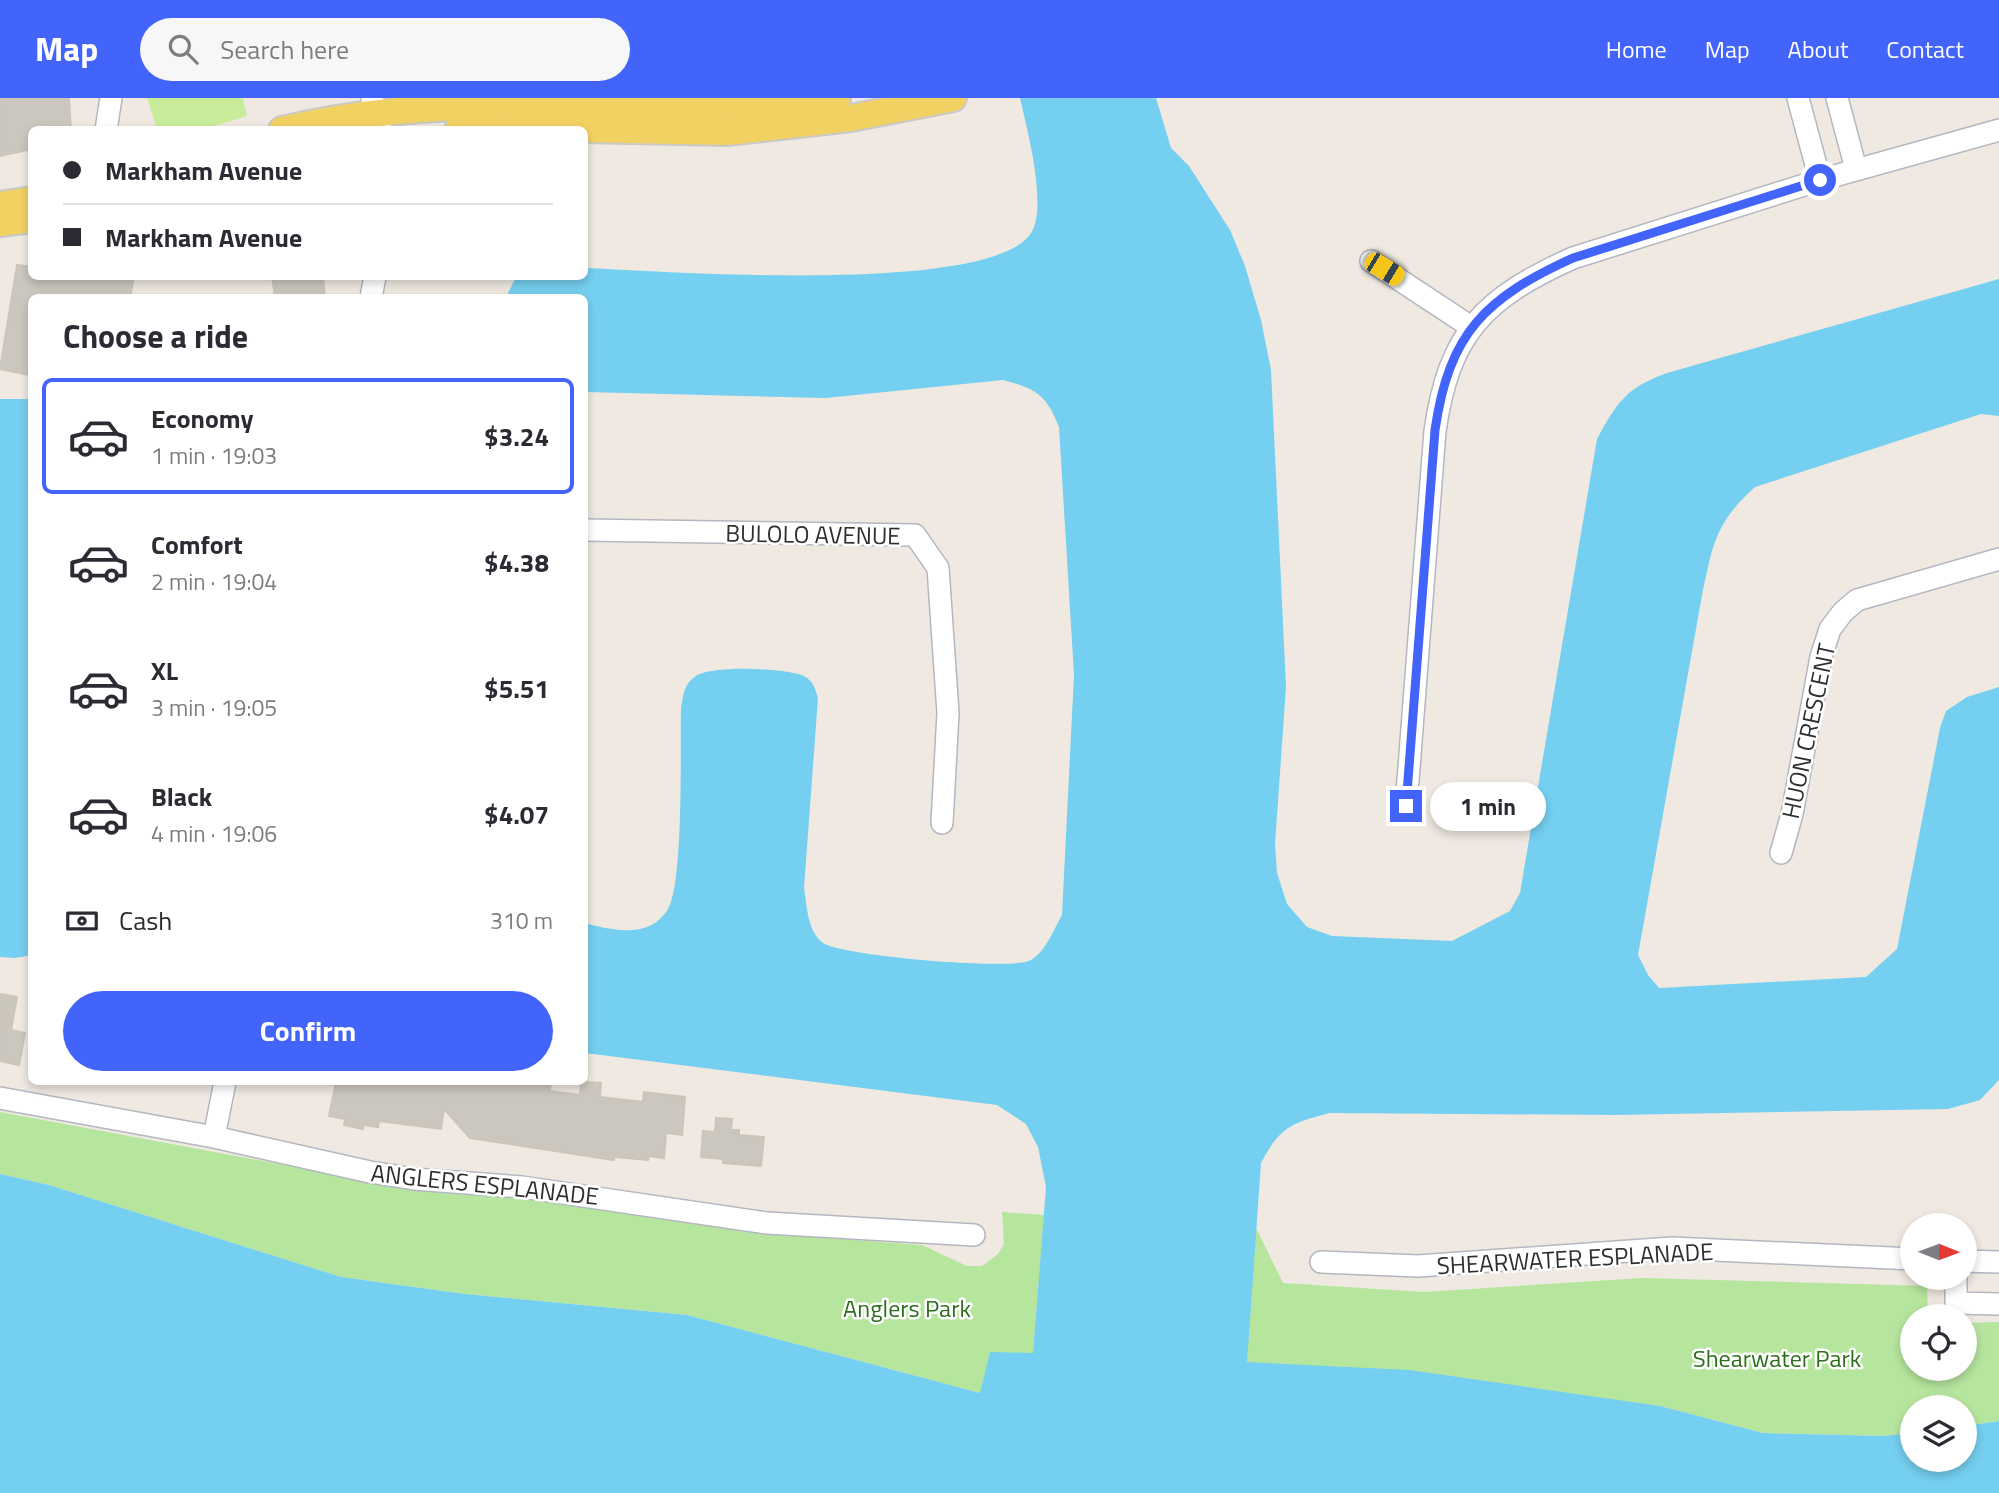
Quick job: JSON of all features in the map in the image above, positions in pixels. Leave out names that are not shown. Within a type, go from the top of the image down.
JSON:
[{"type":"main road","points":[[588,130],[727,132],[837,98]]},
{"type":"main road","points":[[294,126],[309,121],[424,102],[691,107],[917,107],[953,98]]},
{"type":"main road","points":[[0,205],[28,201]]},
{"type":"main road","points":[[0,223],[28,220]]},
{"type":"street","points":[[107,126],[111,98]]},
{"type":"street","points":[[1798,98],[1820,180]]},
{"type":"street","points":[[1837,98],[1856,169]]},
{"type":"street","points":[[1406,806],[1435,430],[1441,389],[1471,327],[1505,294],[1540,273],[1573,258],[1856,169],[1999,130]]},
{"type":"street","points":[[1371,261],[1471,327]]},
{"type":"street","name":"BULOLO AVENUE","points":[[588,530],[915,536],[938,568],[948,713],[942,823]]},
{"type":"street","name":"HUON CRESCENT","points":[[1781,853],[1792,814],[1821,657],[1830,629],[1857,600],[1999,559]]},
{"type":"street","points":[[214,1137],[224,1085]]},
{"type":"street","name":"ANGLERS ESPLANADE","points":[[0,1098],[214,1137],[370,1172],[414,1179],[522,1186],[767,1223],[974,1235]]},
{"type":"street","name":"SHEARWATER ESPLANADE","points":[[1321,1262],[1418,1266],[1672,1248],[1900,1258]]},
{"type":"street","points":[[1978,1261],[1999,1262]]},
{"type":"street","points":[[1956,1290],[1955,1303],[1999,1304]]},
{"type":"green space","points":[[147,98],[243,98],[247,116],[214,126],[156,126]]},
{"type":"green space","name":"Anglers Park","points":[[0,1112],[392,1185],[576,1199],[744,1232],[922,1245],[967,1266],[982,1266],[998,1254],[1004,1244],[1002,1212],[1044,1215],[1033,1353],[980,1393],[687,1315],[465,1294],[341,1277],[49,1185],[0,1174]]},
{"type":"green space","name":"Shearwater Park","points":[[1254,1224],[1283,1283],[1424,1292],[1642,1278],[1900,1285],[1900,1290],[1927,1290],[1928,1304],[1900,1304],[1900,1381],[1977,1381],[1977,1323],[1999,1322],[1999,1421],[1977,1424],[1977,1395],[1900,1395],[1900,1434],[1763,1433],[1660,1406],[1247,1362]]},
{"type":"water","points":[[1020,98],[1156,98],[1171,148],[1189,166],[1230,230],[1245,266],[1261,320],[1271,370],[1286,687],[1275,844],[1277,873],[1287,904],[1307,927],[1332,936],[1452,941],[1510,911],[1520,893],[1597,439],[1624,397],[1642,384],[1667,373],[1999,279],[1999,416],[1981,414],[1755,487],[1731,512],[1718,535],[1702,595],[1638,955],[1648,975],[1659,988],[1866,977],[1897,949],[1940,728],[1946,711],[1967,697],[1999,687],[1999,1080],[1980,1100],[1948,1109],[1615,1115],[1330,1113],[1305,1120],[1281,1134],[1261,1163],[1247,1362],[1409,1370],[1660,1406],[1763,1433],[1900,1434],[1900,1472],[1977,1472],[1977,1424],[1999,1421],[1999,1493],[0,1493],[0,1174],[49,1185],[341,1277],[465,1294],[687,1315],[980,1393],[990,1352],[1033,1353],[1046,1187],[1038,1147],[1026,1124],[997,1105],[588,1053],[588,924],[618,930],[640,929],[660,919],[668,909],[677,872],[681,709],[685,690],[692,679],[704,673],[732,669],[766,670],[804,676],[812,683],[818,698],[804,888],[809,917],[818,938],[837,948],[861,953],[962,963],[1018,963],[1031,960],[1041,951],[1062,915],[1074,675],[1059,427],[1054,416],[1038,394],[1024,386],[1003,380],[826,398],[588,392],[588,294],[508,294],[514,280],[588,280],[588,268],[749,275],[822,275],[892,273],[955,265],[1003,253],[1031,233],[1036,221],[1037,205],[1035,167]]},
{"type":"water","points":[[0,399],[28,399],[28,956],[0,957]]},
{"type":"building","points":[[0,98],[69,98],[71,126],[28,126],[28,150],[0,156]]},
{"type":"building","points":[[17,265],[28,266],[28,280],[133,280],[131,294],[28,294],[28,375],[0,369]]},
{"type":"building","points":[[273,280],[323,280],[325,294],[274,294]]},
{"type":"building","points":[[0,994],[17,997],[11,1030],[25,1033],[19,1065],[0,1061]]},
{"type":"building","points":[[588,1082],[601,1083],[600,1097],[643,1102],[644,1092],[685,1097],[682,1135],[666,1133],[664,1158],[649,1156],[648,1160],[614,1157],[614,1160],[470,1138],[444,1109],[441,1129],[379,1121],[378,1127],[364,1125],[363,1129],[344,1125],[345,1119],[329,1116],[335,1085],[551,1085],[550,1091],[580,1095],[581,1085],[588,1085]]},
{"type":"building","points":[[716,1118],[732,1119],[731,1130],[739,1130],[739,1135],[764,1137],[761,1166],[723,1163],[723,1159],[701,1157],[703,1131],[715,1132]]},
{"type":"route","points":[[1406,806],[1435,430],[1441,389],[1471,327],[1505,294],[1540,273],[1573,258],[1820,180]]}]
